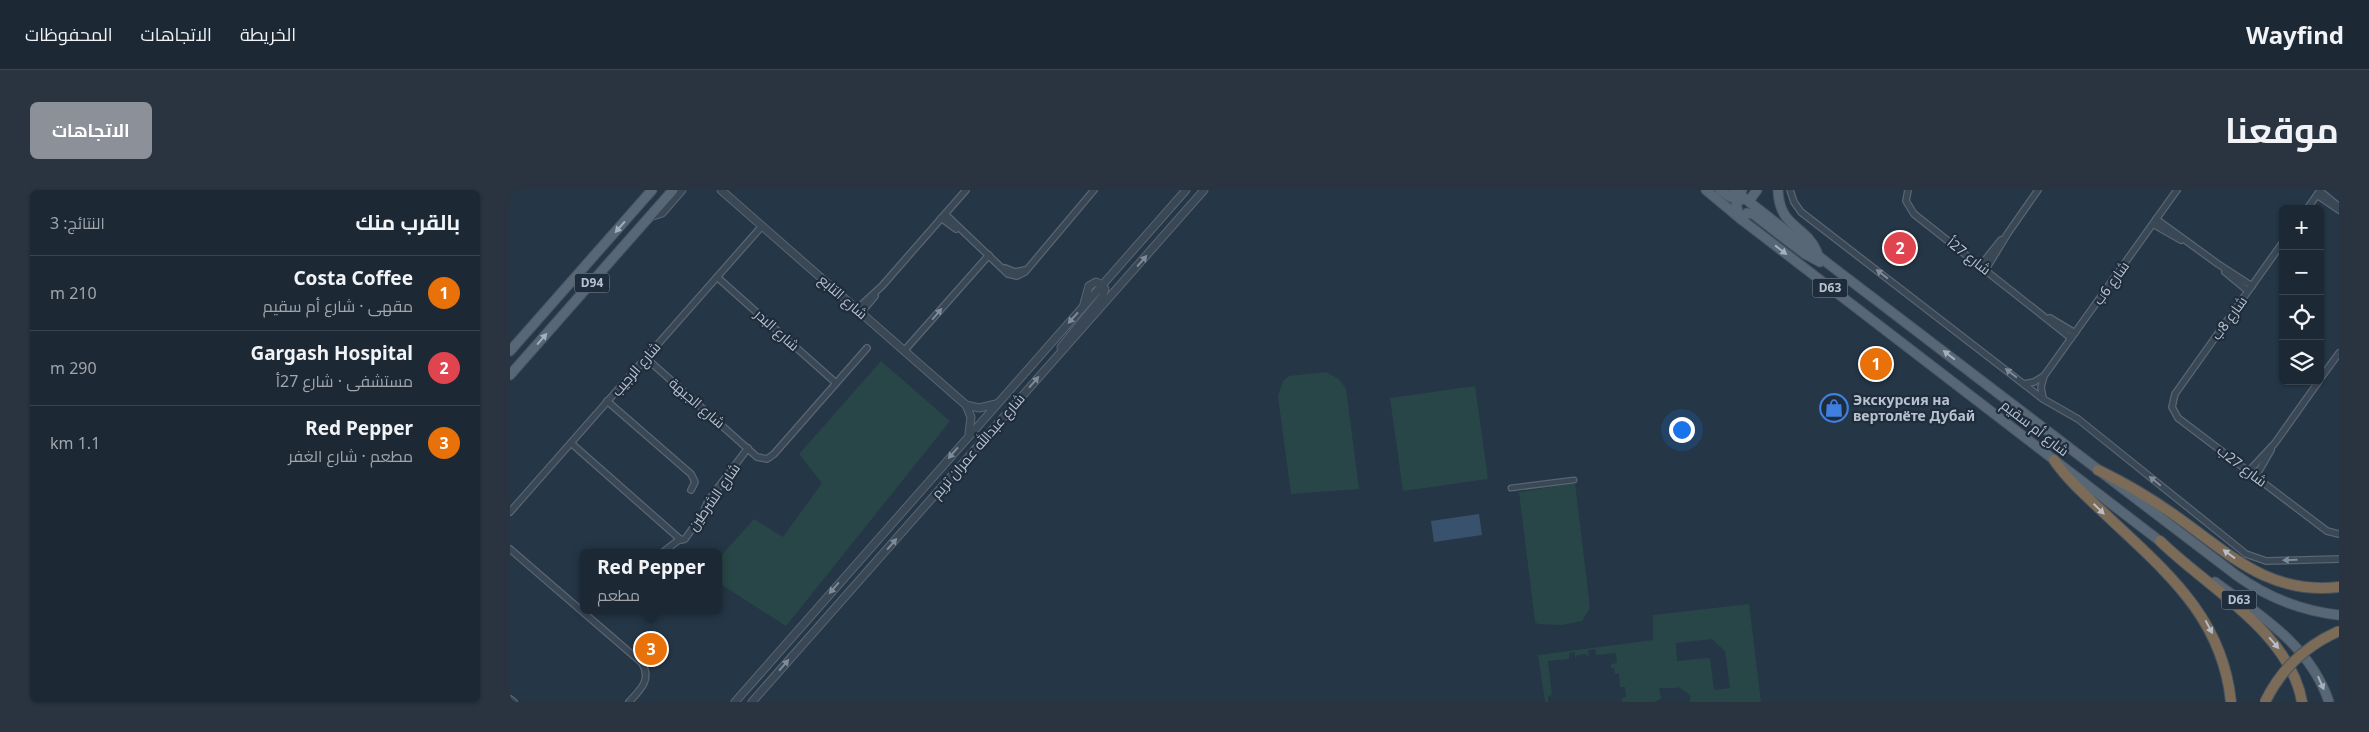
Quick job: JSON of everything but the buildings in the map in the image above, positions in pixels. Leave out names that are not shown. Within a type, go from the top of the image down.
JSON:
[{"type":"highway","points":[[2054,460],[2084,495],[2173,579],[2194,603],[2210,629],[2222,655],[2231,702]]},
{"type":"highway","points":[[2098,470],[2155,502],[2263,576],[2302,588],[2339,587]]},
{"type":"highway","points":[[2160,541],[2275,644],[2292,670],[2302,702]]},
{"type":"highway","points":[[2265,702],[2278,679],[2294,659],[2318,641],[2339,631]]},
{"type":"main road","name":"D94","points":[[510,351],[652,190]]},
{"type":"main road","name":"D94","points":[[510,375],[673,190]]},
{"type":"main road","name":"شارع أم سقيم","points":[[1706,190],[1742,220],[2054,460],[2278,629],[2298,648],[2312,666],[2329,702]]},
{"type":"main road","name":"شارع أم سقيم","points":[[1720,190],[1736,193],[1749,201],[1830,266],[2236,575],[2259,590],[2284,602],[2311,610],[2339,615]]},
{"type":"main road","points":[[1749,201],[1757,190]]},
{"type":"main road","points":[[1778,190],[1779,204],[1784,215],[1812,244],[1819,257]]},
{"type":"main road","points":[[1736,193],[1736,208],[1742,220],[1747,214],[1753,214],[1805,254],[1830,266]]},
{"type":"street","points":[[650,216],[662,213],[682,190]]},
{"type":"street","name":"شارع التابع","points":[[721,190],[966,404]]},
{"type":"street","points":[[859,311],[966,190]]},
{"type":"street","points":[[943,216],[989,255],[1008,274],[1017,276],[1029,267],[1094,190]]},
{"type":"street","name":"شارع عبدالله عمران تريم","points":[[735,702],[1186,190]]},
{"type":"street","name":"شارع عبدالله عمران تريم","points":[[752,702],[1204,190]]},
{"type":"street","points":[[1790,190],[1794,202],[1801,212],[2043,399],[2078,419],[2246,554],[2266,560],[2339,559]]},
{"type":"street","name":"شارع 27أ","points":[[1908,190],[1906,201],[1911,211],[2073,336]]},
{"type":"street","points":[[1984,267],[2038,190]]},
{"type":"street","name":"شارع 6ب","points":[[2044,376],[2177,190]]},
{"type":"street","points":[[2310,205],[2319,192],[2339,208]]},
{"type":"street","points":[[2155,222],[2188,243],[2250,288]]},
{"type":"street","name":"شارع الرجيب","points":[[510,512],[762,226]]},
{"type":"street","name":"شارع 8ب","points":[[2175,394],[2279,248]]},
{"type":"street","points":[[904,351],[989,255]]},
{"type":"street","name":"شارع البدر","points":[[717,277],[836,383]]},
{"type":"street","points":[[1052,362],[1065,340],[1102,297],[1104,289],[1102,285]]},
{"type":"street","name":"شارع الشرطين","points":[[570,443],[680,539],[684,539],[701,518],[708,501],[748,448],[762,459],[771,457],[867,348]]},
{"type":"street","points":[[2324,374],[2339,353]]},
{"type":"street","name":"شارع الجبهة","points":[[646,358],[748,448]]},
{"type":"street","points":[[2024,384],[2034,382],[2044,376]]},
{"type":"street","points":[[2043,399],[2041,387],[2044,376]]},
{"type":"street","points":[[2249,471],[2274,443],[2316,385]]},
{"type":"street","name":"شارع 27ب","points":[[2175,394],[2172,407],[2178,418],[2327,532],[2339,534]]},
{"type":"street","points":[[607,401],[691,474],[695,482],[690,490]]},
{"type":"street","points":[[966,404],[979,408],[998,403]]},
{"type":"street","points":[[966,404],[972,424],[968,436]]},
{"type":"street","points":[[2256,476],[2274,443]]},
{"type":"street","points":[[1511,488],[1574,480]]},
{"type":"street","points":[[667,549],[680,539]]},
{"type":"street","points":[[510,548],[580,609]]},
{"type":"street","points":[[586,614],[642,663],[646,670],[645,683],[629,702]]},
{"type":"street","points":[[510,699],[514,702]]},
{"type":"green space","points":[[881,361],[950,421],[786,626],[722,585],[722,555],[754,519],[783,537],[822,483],[799,454]]},
{"type":"green space","points":[[1326,372],[1339,379],[1346,389],[1359,489],[1291,494],[1278,396],[1283,381],[1289,376]]},
{"type":"green space","points":[[1475,386],[1488,479],[1403,491],[1390,398]]},
{"type":"green space","points":[[1575,483],[1590,608],[1582,621],[1561,625],[1538,624],[1535,622],[1519,492]]},
{"type":"green space","points":[[1749,604],[1761,702],[1690,702],[1690,695],[1677,686],[1677,688],[1659,688],[1661,699],[1654,702],[1622,702],[1622,698],[1626,697],[1625,687],[1620,687],[1619,674],[1615,674],[1614,668],[1611,668],[1611,664],[1617,663],[1616,653],[1596,655],[1595,649],[1588,650],[1589,657],[1586,654],[1577,655],[1575,658],[1575,652],[1569,653],[1569,659],[1548,661],[1552,695],[1548,696],[1548,702],[1545,702],[1538,655],[1653,640],[1653,615]],"holes":[[[1712,639],[1725,651],[1730,688],[1714,690],[1710,659],[1677,661],[1676,643]]]},
{"type":"water","points":[[1479,514],[1482,535],[1434,542],[1431,521]]},
{"type":"place","name":"Gargash Hospital","points":[[1900,248]]},
{"type":"place","name":"Costa Coffee","points":[[1876,364]]},
{"type":"place","name":"Экскурсия на вертолёте Дубай","points":[[1834,408]]},
{"type":"place","name":"Red Pepper","points":[[651,649]]}]
